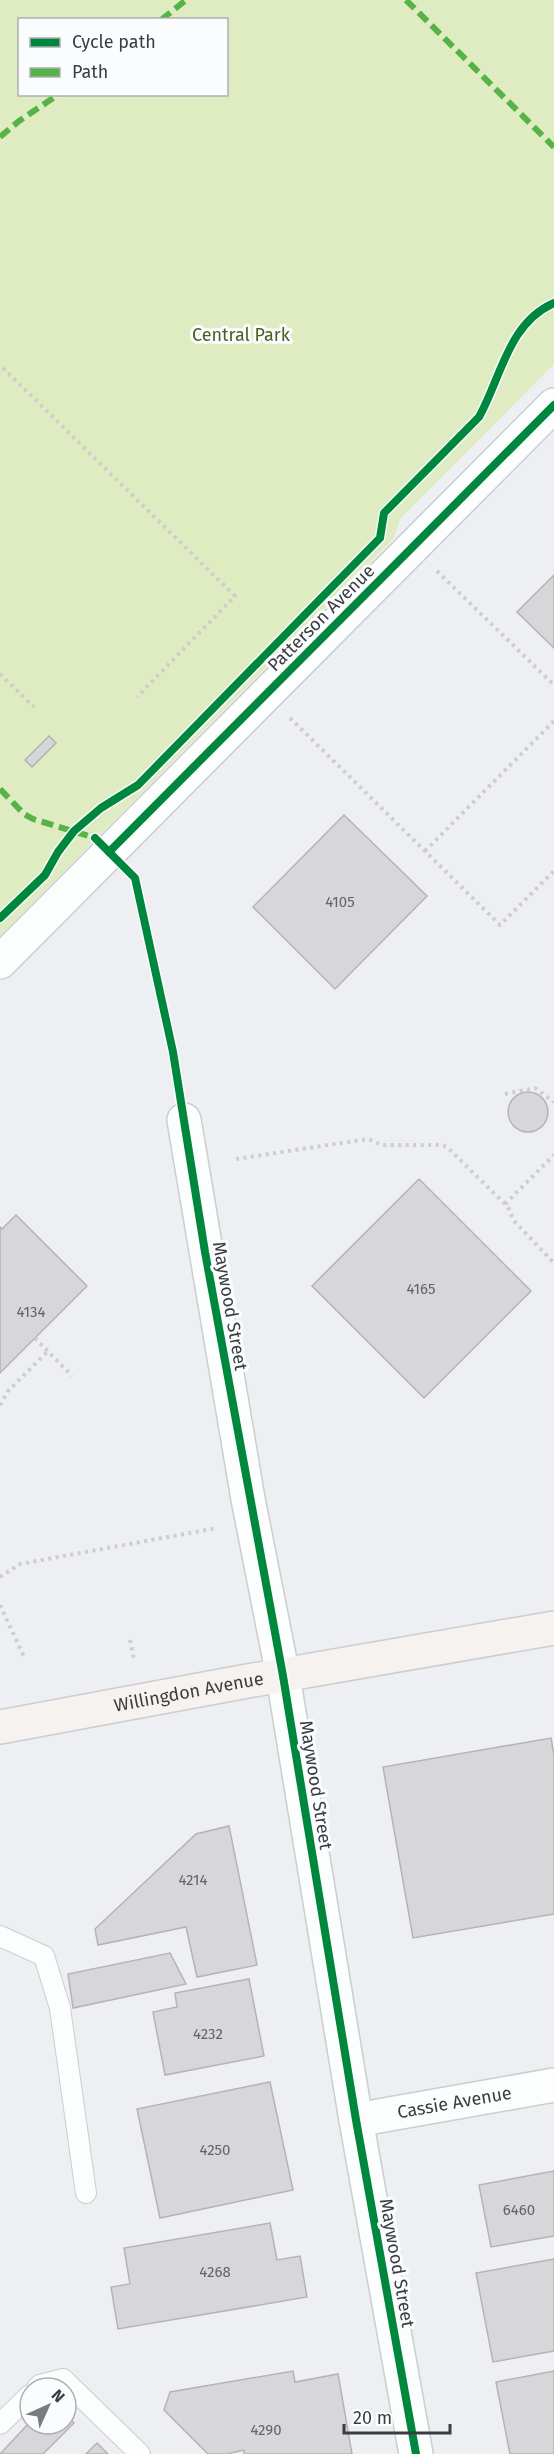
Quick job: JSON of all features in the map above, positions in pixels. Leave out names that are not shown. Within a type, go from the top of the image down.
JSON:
[{"type":"main road","name":"Willingdon Avenue","points":[[0,1727],[554,1628]]},
{"type":"street","name":"Patterson Avenue","points":[[0,962],[554,405]]},
{"type":"street","name":"Maywood Street","points":[[184,1120],[244,1476],[283,1676],[356,2120],[416,2454]]},
{"type":"street","name":"Cassie Avenue","points":[[356,2120],[554,2085]]},
{"type":"lane","points":[[0,1936],[44,1956],[60,2008],[86,2193]]},
{"type":"lane","points":[[78,2394],[140,2454]]},
{"type":"lane","points":[[0,2424],[18,2407]]},
{"type":"path","points":[[3,368],[235,596],[137,697]]},
{"type":"path","points":[[412,547],[554,685]]},
{"type":"path","points":[[0,674],[34,707]]},
{"type":"path","points":[[266,695],[500,925],[554,871]]},
{"type":"path","points":[[425,851],[554,721]]},
{"type":"path","points":[[506,1095],[535,1088],[554,1102]]},
{"type":"path","points":[[236,1159],[368,1139],[382,1145],[441,1145],[447,1147],[505,1204],[514,1221],[554,1263]]},
{"type":"path","points":[[505,1204],[554,1155]]},
{"type":"path","points":[[35,1338],[72,1376]]},
{"type":"path","points":[[0,1406],[8,1391],[48,1351]]},
{"type":"path","points":[[0,1577],[20,1564],[217,1528]]},
{"type":"path","points":[[0,1605],[25,1659]]},
{"type":"path","points":[[130,1641],[134,1660]]},
{"type":"green space","name":"Central Park","points":[[0,0],[554,0],[554,364],[400,519],[394,538],[0,936]]},
{"type":"building","points":[[554,575],[554,648],[517,612]]},
{"type":"building","points":[[49,736],[56,743],[32,767],[25,760]]},
{"type":"building","points":[[344,815],[427,896],[335,989],[253,907]]},
{"type":"building","points":[[528,1092],[536,1093],[542,1098],[547,1104],[547,1120],[542,1126],[536,1131],[528,1132],[520,1131],[514,1126],[509,1120],[508,1112],[509,1104],[514,1098],[520,1093]]},
{"type":"building","points":[[419,1179],[531,1291],[424,1398],[312,1286]]},
{"type":"building","points":[[16,1215],[87,1286],[0,1373],[0,1227],[2,1229]]},
{"type":"building","points":[[551,1738],[554,1755],[554,1914],[413,1938],[383,1767]]},
{"type":"building","points":[[229,1826],[257,1965],[197,1977],[186,1927],[98,1945],[95,1929],[196,1834]]},
{"type":"building","points":[[170,1953],[186,1984],[73,2008],[68,1974]]},
{"type":"building","points":[[249,1979],[264,2056],[165,2075],[153,2012],[177,2007],[175,1993]]},
{"type":"building","points":[[270,2082],[293,2190],[160,2218],[137,2109]]},
{"type":"building","points":[[554,2171],[554,2236],[491,2247],[479,2185]]},
{"type":"building","points":[[270,2223],[277,2260],[300,2256],[307,2297],[118,2329],[111,2287],[130,2284],[124,2248]]},
{"type":"building","points":[[554,2259],[554,2351],[493,2362],[476,2273]]},
{"type":"building","points":[[293,2371],[295,2382],[338,2374],[352,2454],[244,2454],[244,2450],[227,2454],[208,2454],[164,2410],[170,2392]]},
{"type":"building","points":[[554,2371],[554,2454],[510,2454],[496,2382]]},
{"type":"building","points":[[18,2435],[61,2436],[43,2454],[0,2454]]},
{"type":"building","points":[[97,2443],[108,2454],[86,2454]]},
{"type":"marked path","points":[[164,18],[186,0]]},
{"type":"marked path","points":[[406,0],[554,147]]},
{"type":"marked path","points":[[0,137],[56,96]]},
{"type":"marked path","points":[[0,789],[24,814],[33,819],[95,838],[98,841]]},
{"type":"cycle path","points":[[0,918],[45,875],[58,852],[74,831],[101,808],[138,785],[380,538],[384,513],[479,417],[516,338],[538,312],[554,303]]},
{"type":"cycle path","points":[[109,852],[554,405]]},
{"type":"cycle path","points":[[95,838],[135,878],[173,1052],[205,1252],[283,1676],[356,2120],[416,2454]]}]
